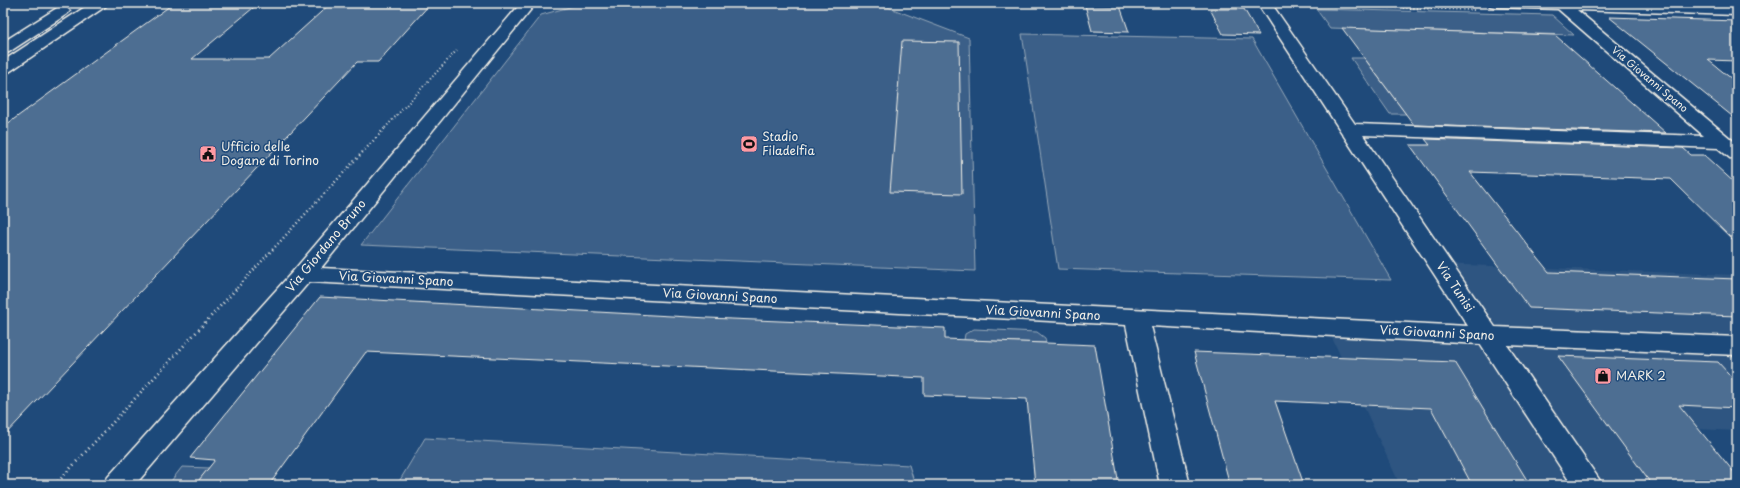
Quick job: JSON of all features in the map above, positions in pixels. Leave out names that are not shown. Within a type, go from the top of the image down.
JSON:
[{"type":"street","points":[[3,49],[75,3]]},
{"type":"street","points":[[3,68],[101,3]]},
{"type":"street","name":"Via Giordano Bruno","points":[[118,485],[304,274],[529,3]]},
{"type":"street","name":"Via Tunisi","points":[[1264,3],[1588,485]]},
{"type":"street","points":[[1495,3],[1728,8]]},
{"type":"street","name":"Via Giovanni Spano","points":[[1562,5],[1737,154]]},
{"type":"street","points":[[1348,129],[1723,142]]},
{"type":"street","name":"Via Giovanni Spano","points":[[304,274],[1487,336],[1737,346]]},
{"type":"street","points":[[1136,317],[1175,485]]},
{"type":"path","points":[[55,485],[463,43]]},
{"type":"shaded area","name":"Stadio Filadelfia","points":[[584,3],[877,3],[969,38],[975,271],[361,245],[541,15]]},
{"type":"shaded area","points":[[1316,9],[1552,15],[1574,35],[1330,28]]},
{"type":"shaded area","points":[[1022,34],[1252,39],[1391,280],[1058,269]]},
{"type":"shaded area","points":[[1351,58],[1364,58],[1406,114],[1390,114]]},
{"type":"shaded area","points":[[1439,264],[1737,275],[1737,431],[1698,429],[1737,485],[1400,485],[1327,327],[1487,335]]},
{"type":"shaded area","points":[[974,329],[1037,332],[1045,338],[1046,343],[964,340],[965,334]]},
{"type":"shaded area","points":[[425,438],[909,465],[915,485],[397,485]]},
{"type":"shaded area","points":[[182,467],[209,468],[195,485],[168,485]]},
{"type":"building","name":"Ufficio delle Dogane di Torino","points":[[174,3],[259,3],[192,59],[269,59],[331,3],[431,3],[378,62],[357,62],[3,437],[3,127]]},
{"type":"building","points":[[1085,5],[1120,6],[1129,32],[1092,31]]},
{"type":"building","points":[[1210,9],[1244,9],[1259,35],[1223,34]]},
{"type":"building","points":[[1609,17],[1737,21],[1737,61],[1708,60],[1737,83],[1737,120]]},
{"type":"building","points":[[1342,28],[1555,35],[1666,133],[1414,125]]},
{"type":"building","points":[[902,41],[959,42],[962,194],[890,192]]},
{"type":"building","points":[[1425,139],[1683,148],[1691,155],[1704,155],[1737,185],[1737,244],[1671,179],[1470,172],[1549,272],[1737,279],[1737,316],[1529,308],[1410,145],[1430,145]]},
{"type":"building","points":[[320,297],[708,318],[945,328],[945,339],[1095,345],[1119,485],[1035,485],[1027,399],[924,395],[924,378],[366,352],[269,485],[195,485],[215,460],[190,458]]},
{"type":"building","points":[[1194,352],[1455,362],[1530,485],[1472,485],[1431,408],[1275,401],[1304,485],[1230,485]]},
{"type":"building","points":[[1558,356],[1718,362],[1737,383],[1737,408],[1679,405],[1737,476],[1737,485],[1652,485]]},
{"type":"place","name":"Stadio Filadelfia","points":[[749,144]]},
{"type":"place","name":"Ufficio delle Dogane di Torino","points":[[208,154]]},
{"type":"place","name":"MARK 2","points":[[1603,376]]}]
